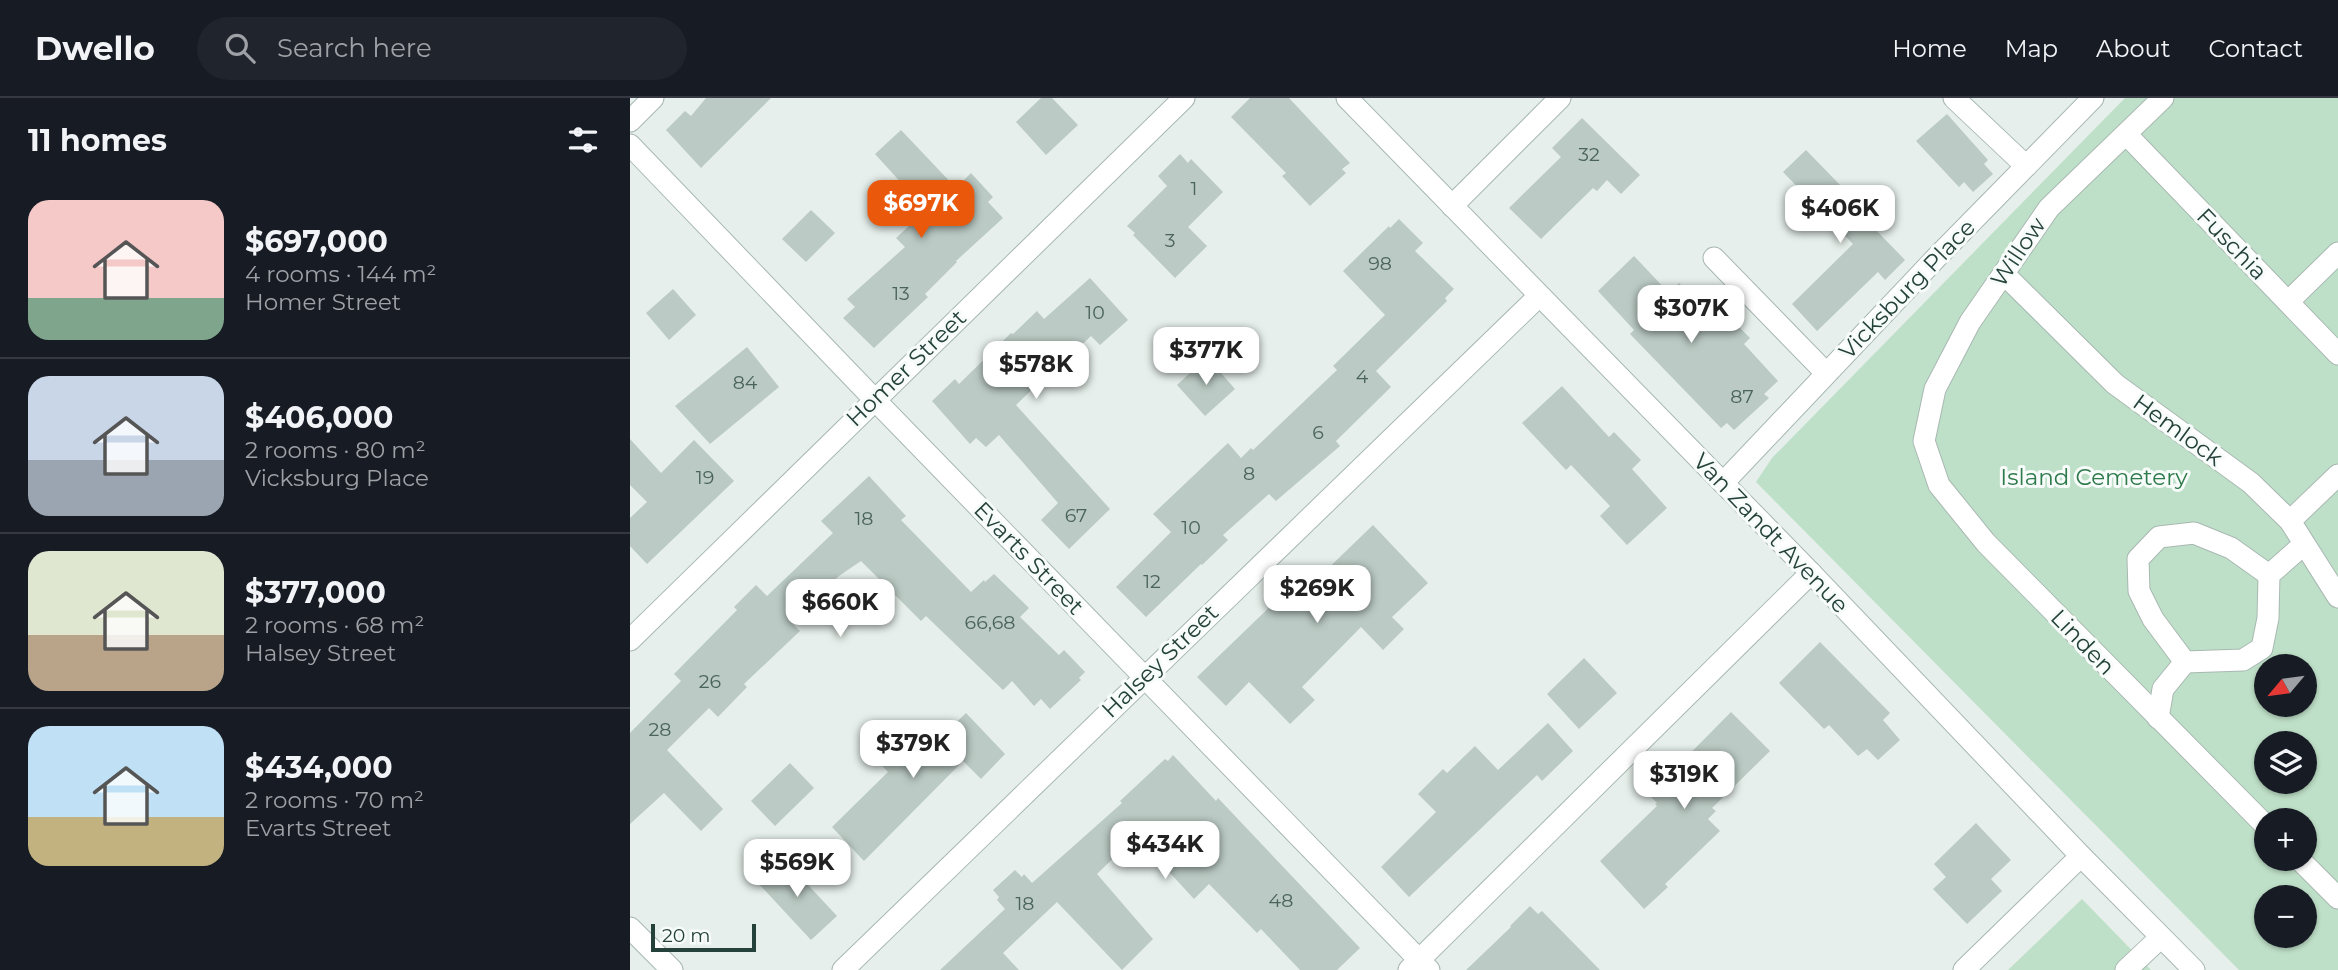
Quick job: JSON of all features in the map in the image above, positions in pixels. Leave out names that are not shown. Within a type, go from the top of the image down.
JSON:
[{"type":"street","points":[[630,121],[653,98]]},
{"type":"street","name":"Homer Street","points":[[630,640],[1184,98]]},
{"type":"street","name":"Van Zandt Avenue","points":[[1347,98],[2194,970]]},
{"type":"street","points":[[1452,206],[1560,98]]},
{"type":"street","points":[[1954,98],[2026,166]]},
{"type":"street","name":"Vicksburg Place","points":[[1723,483],[2092,98]]},
{"type":"street","name":"Willow","points":[[1924,440],[1935,389],[1970,322],[2049,208],[2163,98]]},
{"type":"street","name":"Fuschia","points":[[2126,134],[2338,354]]},
{"type":"street","name":"Evarts Street","points":[[630,145],[1144,676],[1419,967]]},
{"type":"street","points":[[2288,302],[2338,253]]},
{"type":"street","points":[[1714,258],[1826,373]]},
{"type":"street","name":"Hemlock","points":[[2004,274],[2115,384],[2251,483],[2290,521],[2338,597]]},
{"type":"street","name":"Halsey Street","points":[[843,970],[1539,296]]},
{"type":"street","name":"Linden","points":[[1924,440],[1939,485],[1986,543],[2254,814]]},
{"type":"street","points":[[2290,521],[2338,475]]},
{"type":"street","points":[[2185,662],[2154,619],[2138,591],[2138,559],[2159,537],[2194,533],[2231,548],[2269,575]]},
{"type":"street","points":[[2158,718],[2163,689],[2185,662],[2243,660],[2262,648],[2269,618],[2269,575],[2303,545]]},
{"type":"street","points":[[1419,967],[1811,573]]},
{"type":"street","points":[[1964,970],[2081,856]]},
{"type":"street","points":[[2311,871],[2338,898]]},
{"type":"street","points":[[630,928],[671,970]]},
{"type":"street","points":[[2126,970],[2161,937]]},
{"type":"green space","name":"Island Cemetery","points":[[2125,98],[2338,98],[2338,970],[2239,970],[1756,482],[1772,458]]},
{"type":"green space","points":[[2082,899],[2151,970],[2008,970]]},
{"type":"building","points":[[706,98],[771,98],[701,168],[666,130],[685,111],[691,116]]},
{"type":"building","points":[[1041,98],[1052,98],[1078,125],[1046,155],[1016,122]]},
{"type":"building","points":[[1250,98],[1289,98],[1350,163],[1342,169],[1346,173],[1310,206],[1282,176],[1286,173],[1231,117]]},
{"type":"building","points":[[1947,114],[1988,160],[1984,164],[1993,174],[1973,192],[1964,182],[1959,187],[1916,141]]},
{"type":"building","points":[[1582,118],[1640,175],[1621,194],[1607,180],[1597,191],[1593,188],[1541,239],[1509,208],[1561,157],[1552,148]]},
{"type":"building","points":[[901,130],[956,188],[971,173],[993,197],[988,202],[1003,218],[956,261],[925,294],[928,297],[874,348],[843,318],[855,307],[847,299],[905,247],[896,238],[926,210],[875,154]]},
{"type":"building","points":[[1806,150],[1843,188],[1839,192],[1905,260],[1885,280],[1878,272],[1817,331],[1792,304],[1853,244],[1783,172]]},
{"type":"building","points":[[1180,154],[1188,163],[1191,159],[1223,192],[1188,227],[1207,246],[1175,278],[1127,226],[1167,186],[1158,176]]},
{"type":"building","points":[[811,210],[835,233],[806,262],[782,239]]},
{"type":"building","points":[[1399,219],[1423,243],[1415,251],[1454,289],[1445,298],[1447,301],[1376,371],[1391,387],[1336,441],[1340,446],[1276,501],[1269,494],[1223,535],[1228,540],[1146,617],[1116,587],[1171,532],[1153,514],[1228,443],[1241,458],[1251,448],[1253,450],[1337,370],[1333,366],[1385,315],[1343,271]]},
{"type":"building","points":[[1634,256],[1669,293],[1679,283],[1719,325],[1728,316],[1750,338],[1744,344],[1778,381],[1764,394],[1769,398],[1734,430],[1727,423],[1721,428],[1630,334],[1634,330],[1598,291]]},
{"type":"building","points":[[1090,278],[1128,320],[1100,345],[1091,336],[1016,405],[1110,509],[1069,549],[1041,520],[1058,503],[999,435],[986,447],[976,438],[970,444],[932,401],[955,379],[959,384],[1037,311],[1044,319]]},
{"type":"building","points":[[673,289],[696,315],[669,340],[646,313]]},
{"type":"building","points":[[747,347],[779,387],[710,444],[675,406]]},
{"type":"building","points":[[1207,357],[1235,389],[1205,416],[1177,385]]},
{"type":"building","points":[[1562,386],[1609,437],[1614,432],[1641,460],[1632,469],[1667,508],[1627,545],[1600,516],[1610,506],[1571,465],[1566,470],[1522,423]]},
{"type":"building","points":[[630,439],[661,473],[694,440],[734,481],[647,564],[630,546],[630,518],[647,502],[630,485]]},
{"type":"building","points":[[869,476],[906,516],[901,520],[971,592],[994,574],[1029,608],[1020,617],[1059,655],[1064,650],[1085,672],[1079,678],[1081,680],[1050,709],[1041,699],[1034,706],[1012,681],[1003,690],[926,616],[921,621],[861,561],[839,576],[791,622],[800,631],[744,684],[747,687],[718,717],[709,708],[667,750],[723,809],[701,831],[664,793],[630,824],[630,733],[681,681],[674,674],[737,610],[734,607],[756,585],[767,596],[833,533],[821,521]]},
{"type":"building","points":[[1373,525],[1428,583],[1392,617],[1404,629],[1383,650],[1361,627],[1302,687],[1315,700],[1290,724],[1249,682],[1226,706],[1197,677],[1306,572],[1315,581]]},
{"type":"building","points":[[1820,642],[1890,713],[1883,720],[1900,740],[1878,760],[1867,749],[1858,756],[1829,725],[1824,729],[1779,683]]},
{"type":"building","points":[[1584,658],[1617,693],[1579,729],[1547,694]]},
{"type":"building","points":[[1731,712],[1770,751],[1712,808],[1716,811],[1708,819],[1720,831],[1665,884],[1668,887],[1644,909],[1600,861],[1657,806],[1649,795]]},
{"type":"building","points":[[966,713],[1005,754],[981,779],[963,761],[864,861],[832,827],[888,772],[873,756],[905,725],[929,749]]},
{"type":"building","points":[[1548,723],[1573,751],[1542,781],[1537,775],[1409,897],[1381,867],[1436,812],[1418,794],[1443,769],[1447,773],[1475,746],[1498,770]]},
{"type":"building","points":[[1173,755],[1216,801],[1218,798],[1360,948],[1337,970],[1300,970],[1261,929],[1257,933],[1209,884],[1194,899],[1136,836],[1097,874],[1153,939],[1122,970],[1057,902],[1003,953],[1019,970],[940,970],[1005,909],[993,890],[1015,870],[1022,877],[1024,874],[1032,883],[1122,803],[1120,801],[1165,759],[1168,761]]},
{"type":"building","points":[[790,763],[814,788],[775,826],[751,801]]},
{"type":"building","points":[[1976,823],[2011,860],[1991,879],[2002,891],[1967,924],[1933,889],[1946,877],[1934,864]]},
{"type":"building","points":[[782,857],[837,916],[811,940],[757,882]]},
{"type":"building","points":[[1530,906],[1538,914],[1542,911],[1600,970],[1466,970]]}]
